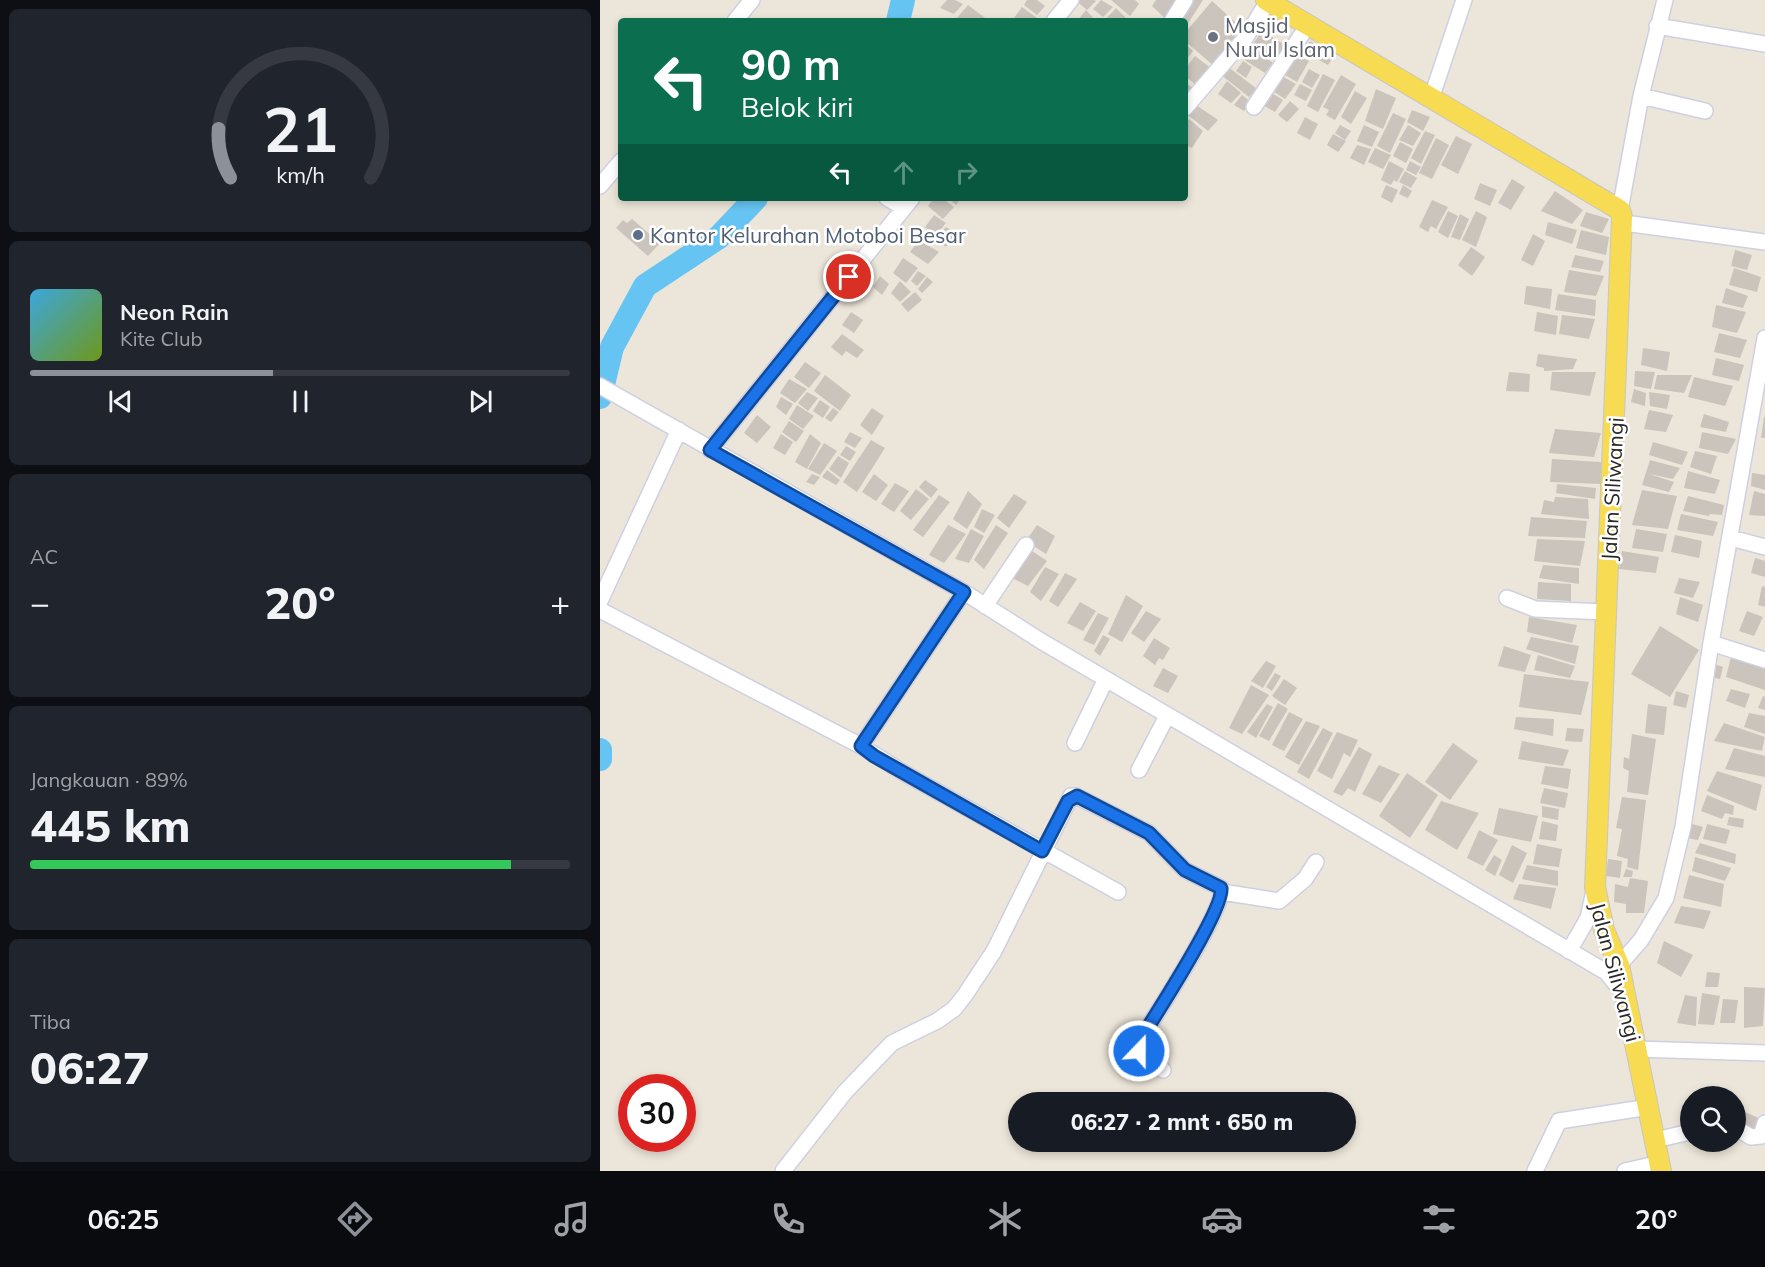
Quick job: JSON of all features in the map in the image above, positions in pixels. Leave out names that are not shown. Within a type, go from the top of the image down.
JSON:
[{"type":"main road","points":[[1267,0],[1622,217]]},
{"type":"main road","name":"Jalan Siliwangi","points":[[1622,217],[1595,887],[1604,930],[1619,965],[1661,1167]]},
{"type":"street","points":[[737,18],[752,0]]},
{"type":"street","points":[[1056,18],[1071,0]]},
{"type":"street","points":[[1174,18],[1185,0]]},
{"type":"street","points":[[1188,105],[1246,37],[1267,0]]},
{"type":"street","points":[[1431,99],[1464,0]]},
{"type":"street","points":[[1665,0],[1641,96],[1622,217],[1765,242]]},
{"type":"street","points":[[1254,107],[1308,25]]},
{"type":"street","points":[[1657,26],[1765,44]]},
{"type":"street","points":[[1641,96],[1705,111]]},
{"type":"street","points":[[600,186],[618,165]]},
{"type":"street","points":[[710,450],[908,203]]},
{"type":"street","points":[[1619,965],[1641,940],[1666,898],[1683,826],[1711,643],[1765,338]]},
{"type":"street","points":[[602,387],[964,592],[1167,716],[1606,972],[1624,994]]},
{"type":"street","points":[[600,601],[679,430]]},
{"type":"street","points":[[1731,538],[1765,547]]},
{"type":"street","points":[[985,606],[1026,545]]},
{"type":"street","points":[[861,746],[964,592]]},
{"type":"street","points":[[1507,598],[1535,609],[1606,612]]},
{"type":"street","points":[[600,610],[861,746],[874,756],[1118,892]]},
{"type":"street","points":[[1711,643],[1765,660]]},
{"type":"street","points":[[1075,743],[1106,678]]},
{"type":"street","points":[[1139,770],[1167,716]]},
{"type":"street","points":[[783,1171],[845,1092],[892,1043],[945,1015],[965,995],[994,951],[1068,801],[1077,796],[1149,833],[1185,870],[1221,888],[1223,896],[1209,924],[1138,1043],[1139,1051],[1145,1058],[1163,1070]]},
{"type":"street","points":[[1222,892],[1279,901],[1305,879],[1316,862]]},
{"type":"street","points":[[1569,951],[1588,918],[1595,887]]},
{"type":"street","points":[[1633,1035],[1765,1053]]},
{"type":"street","points":[[1535,1171],[1560,1121],[1649,1107]]},
{"type":"street","points":[[1746,1134],[1751,1137],[1761,1136],[1765,1123]]},
{"type":"street","points":[[1655,1140],[1680,1134]]},
{"type":"street","points":[[1626,1171],[1661,1167]]},
{"type":"building","points":[[947,0],[955,0],[963,4],[954,14],[940,8]]},
{"type":"building","points":[[1027,0],[1037,0],[1045,6],[1037,15],[1024,5]]},
{"type":"building","points":[[1075,0],[1094,0],[1096,1],[1087,10]]},
{"type":"building","points":[[1101,0],[1113,7],[1103,17],[1093,9]]},
{"type":"building","points":[[1111,0],[1135,0],[1139,4],[1130,16]]},
{"type":"building","points":[[1156,0],[1180,0],[1170,18],[1165,18],[1152,6]]},
{"type":"building","points":[[1188,0],[1203,0],[1188,23],[1188,18],[1177,18]]},
{"type":"building","name":"Masjid Nurul Islam","points":[[1212,1],[1246,32],[1215,67],[1188,44],[1188,29]]},
{"type":"building","points":[[968,5],[985,18],[957,18]]},
{"type":"building","points":[[1022,7],[1037,18],[1014,18]]},
{"type":"building","points":[[1116,8],[1126,18],[1107,18]]},
{"type":"building","points":[[1086,10],[1093,18],[1079,18]]},
{"type":"building","points":[[1262,31],[1287,46],[1277,60],[1253,44]]},
{"type":"building","points":[[1310,41],[1320,46],[1313,57],[1303,52]]},
{"type":"building","points":[[1253,46],[1273,63],[1265,73],[1243,59]]},
{"type":"building","points":[[1188,47],[1193,51],[1188,57]]},
{"type":"building","points":[[1324,47],[1335,54],[1328,65],[1317,59]]},
{"type":"building","points":[[1292,53],[1309,61],[1297,82],[1280,72]]},
{"type":"building","points":[[1195,56],[1211,68],[1196,85],[1188,78],[1188,65]]},
{"type":"building","points":[[1243,61],[1252,67],[1246,78],[1236,71]]},
{"type":"building","points":[[1227,66],[1257,89],[1249,97],[1220,74]]},
{"type":"building","points":[[1309,69],[1320,75],[1312,88],[1302,82]]},
{"type":"building","points":[[1278,74],[1296,84],[1285,99],[1268,88]]},
{"type":"building","points":[[1323,74],[1335,80],[1318,112],[1307,106]]},
{"type":"building","points":[[1341,75],[1356,84],[1335,120],[1326,115],[1329,110],[1323,107]]},
{"type":"building","points":[[1227,81],[1241,93],[1231,103],[1218,94]]},
{"type":"building","points":[[1188,84],[1195,90],[1188,98]]},
{"type":"building","points":[[1300,84],[1312,90],[1306,101],[1294,95]]},
{"type":"building","points":[[1376,89],[1396,98],[1383,129],[1365,121]]},
{"type":"building","points":[[1267,90],[1283,100],[1275,112],[1259,103]]},
{"type":"building","points":[[1355,91],[1367,98],[1351,124],[1341,117]]},
{"type":"building","points":[[1242,95],[1251,102],[1244,111],[1234,105]]},
{"type":"building","points":[[1290,101],[1299,109],[1287,122],[1278,115]]},
{"type":"building","points":[[1196,105],[1218,120],[1208,131],[1188,115]]},
{"type":"building","points":[[1412,110],[1430,117],[1423,131],[1407,122]]},
{"type":"building","points":[[1393,113],[1406,119],[1390,153],[1377,146]]},
{"type":"building","points":[[1305,117],[1318,124],[1310,140],[1297,133]]},
{"type":"building","points":[[1189,119],[1203,131],[1192,148],[1188,146]]},
{"type":"building","points":[[1340,125],[1351,131],[1345,140],[1335,133]]},
{"type":"building","points":[[1364,125],[1379,132],[1372,147],[1357,141]]},
{"type":"building","points":[[1408,125],[1421,133],[1413,146],[1399,140]]},
{"type":"building","points":[[1425,131],[1435,135],[1421,164],[1411,158]]},
{"type":"building","points":[[1333,134],[1346,141],[1338,152],[1327,145]]},
{"type":"building","points":[[1456,136],[1472,144],[1458,174],[1441,165]]},
{"type":"building","points":[[1436,138],[1449,145],[1432,179],[1419,173]]},
{"type":"building","points":[[1400,142],[1413,149],[1406,163],[1393,156]]},
{"type":"building","points":[[1357,145],[1371,149],[1364,165],[1350,158]]},
{"type":"building","points":[[1375,148],[1391,155],[1383,169],[1368,162]]},
{"type":"building","points":[[1389,161],[1404,169],[1397,182],[1394,180],[1391,185],[1381,180]]},
{"type":"building","points":[[1410,161],[1421,167],[1416,175],[1406,170]]},
{"type":"building","points":[[1405,171],[1417,178],[1411,188],[1399,182]]},
{"type":"building","points":[[1512,179],[1525,187],[1511,210],[1498,203]]},
{"type":"building","points":[[1480,183],[1497,190],[1490,206],[1474,199]]},
{"type":"building","points":[[1386,185],[1398,190],[1392,203],[1381,197]]},
{"type":"building","points":[[1403,185],[1412,191],[1408,198],[1399,194]]},
{"type":"building","points":[[1555,191],[1583,210],[1572,224],[1541,211]]},
{"type":"building","points":[[1432,200],[1448,207],[1436,229],[1431,226],[1428,232],[1419,227]]},
{"type":"building","points":[[932,201],[946,201],[954,207],[943,219],[928,206]]},
{"type":"building","points":[[1448,211],[1458,216],[1448,238],[1438,232]]},
{"type":"building","points":[[1476,211],[1487,217],[1476,247],[1462,240]]},
{"type":"building","points":[[1586,212],[1609,219],[1602,233],[1580,226]]},
{"type":"building","points":[[1460,214],[1469,219],[1460,240],[1451,237]]},
{"type":"building","points":[[934,215],[946,223],[936,235],[925,227]]},
{"type":"building","name":"Kantor Kelurahan Motoboi Besar","points":[[632,219],[660,243],[648,256],[616,228],[623,220],[627,223]]},
{"type":"building","points":[[1548,222],[1577,230],[1572,244],[1545,235]]},
{"type":"building","points":[[946,227],[959,235],[954,244],[949,242],[946,247],[936,239]]},
{"type":"building","points":[[1581,230],[1609,237],[1606,255],[1576,248]]},
{"type":"building","points":[[1533,234],[1545,241],[1533,266],[1521,260]]},
{"type":"building","points":[[919,240],[939,252],[928,264],[910,252]]},
{"type":"building","points":[[1471,247],[1485,257],[1472,276],[1458,265]]},
{"type":"building","points":[[1735,250],[1752,255],[1747,270],[1731,266]]},
{"type":"building","points":[[1575,255],[1604,261],[1600,272],[1571,267]]},
{"type":"building","points":[[903,258],[918,268],[906,283],[893,273]]},
{"type":"building","points":[[1734,268],[1761,277],[1757,292],[1729,285]]},
{"type":"building","points":[[1569,270],[1604,276],[1596,296],[1564,292]]},
{"type":"building","points":[[918,271],[926,276],[917,286],[911,281]]},
{"type":"building","points":[[855,274],[861,280],[854,287],[848,282]]},
{"type":"building","points":[[880,276],[889,284],[882,295],[873,287]]},
{"type":"building","points":[[927,277],[933,282],[922,293],[918,289]]},
{"type":"building","points":[[900,281],[911,292],[900,302],[891,293]]},
{"type":"building","points":[[1526,286],[1552,289],[1550,309],[1524,304]]},
{"type":"building","points":[[1726,288],[1748,296],[1743,308],[1722,303]]},
{"type":"building","points":[[915,292],[922,300],[908,312],[901,304]]},
{"type":"building","points":[[1558,294],[1596,300],[1595,316],[1555,310]]},
{"type":"building","points":[[1716,305],[1746,312],[1737,333],[1712,327]]},
{"type":"building","points":[[851,312],[863,320],[854,333],[842,325]]},
{"type":"building","points":[[1537,312],[1558,316],[1556,335],[1534,331]]},
{"type":"building","points":[[1562,315],[1595,319],[1589,339],[1559,334]]},
{"type":"building","points":[[1719,333],[1747,340],[1740,358],[1714,352]]},
{"type":"building","points":[[842,334],[864,350],[857,358],[846,351],[842,356],[831,347]]},
{"type":"building","points":[[1643,348],[1670,352],[1667,371],[1641,365]]},
{"type":"building","points":[[1538,354],[1577,359],[1573,369],[1544,371],[1544,368],[1536,366]]},
{"type":"building","points":[[1716,358],[1744,365],[1739,381],[1712,375]]},
{"type":"building","points":[[805,362],[821,373],[809,388],[794,377]]},
{"type":"building","points":[[1635,371],[1655,372],[1651,389],[1634,386]]},
{"type":"building","points":[[1509,372],[1530,374],[1529,392],[1506,391]]},
{"type":"building","points":[[1552,372],[1596,372],[1590,396],[1550,390]]},
{"type":"building","points":[[825,375],[851,395],[840,411],[814,391]]},
{"type":"building","points":[[1657,375],[1692,375],[1684,393],[1654,389]]},
{"type":"building","points":[[1694,377],[1733,386],[1725,406],[1688,397]]},
{"type":"building","points":[[789,379],[807,389],[795,403],[780,393]]},
{"type":"building","points":[[1634,389],[1646,393],[1645,406],[1631,402]]},
{"type":"building","points":[[807,392],[818,398],[808,411],[798,403]]},
{"type":"building","points":[[1649,392],[1670,395],[1667,409],[1650,406]]},
{"type":"building","points":[[781,397],[793,404],[786,415],[776,407]]},
{"type":"building","points":[[820,400],[830,407],[823,418],[813,411]]},
{"type":"building","points":[[797,405],[814,416],[803,429],[789,419]]},
{"type":"building","points":[[833,408],[839,412],[831,422],[825,418]]},
{"type":"building","points":[[872,408],[884,416],[872,435],[860,425]]},
{"type":"building","points":[[1649,410],[1673,415],[1666,432],[1644,429]]},
{"type":"building","points":[[1704,414],[1729,422],[1726,432],[1700,427]]},
{"type":"building","points":[[757,415],[771,427],[757,443],[744,433]]},
{"type":"building","points":[[1764,417],[1765,438],[1761,438]]},
{"type":"building","points":[[789,421],[804,431],[796,442],[782,432]]},
{"type":"building","points":[[1555,429],[1601,433],[1594,457],[1549,453]]},
{"type":"building","points":[[850,432],[862,438],[855,448],[844,442]]},
{"type":"building","points":[[1702,432],[1736,439],[1728,454],[1699,448]]},
{"type":"building","points":[[781,434],[793,442],[785,455],[773,448]]},
{"type":"building","points":[[810,434],[821,443],[807,469],[795,462]]},
{"type":"building","points":[[871,440],[885,448],[857,492],[843,482]]},
{"type":"building","points":[[1653,442],[1688,452],[1682,465],[1649,455]]},
{"type":"building","points":[[824,443],[837,451],[820,475],[808,469]]},
{"type":"building","points":[[846,446],[856,452],[850,461],[840,455]]},
{"type":"building","points":[[1695,451],[1717,456],[1711,474],[1690,467]]},
{"type":"building","points":[[838,456],[849,463],[841,478],[829,469]]},
{"type":"building","points":[[1552,459],[1601,462],[1601,484],[1550,482]]},
{"type":"building","points":[[1650,460],[1680,468],[1673,479],[1649,474],[1674,482],[1669,492],[1642,485]]},
{"type":"building","points":[[827,470],[840,480],[836,485],[822,477]]},
{"type":"building","points":[[1688,471],[1720,480],[1715,494],[1684,488]]},
{"type":"building","points":[[1752,473],[1765,475],[1765,490],[1751,486]]},
{"type":"building","points":[[812,474],[820,477],[814,485],[806,482]]},
{"type":"building","points":[[874,474],[888,485],[876,501],[862,492]]},
{"type":"building","points":[[925,480],[938,489],[931,498],[919,487]]},
{"type":"building","points":[[895,483],[909,491],[894,512],[881,504]]},
{"type":"building","points":[[1557,484],[1596,488],[1595,499],[1556,493]]},
{"type":"building","points":[[916,489],[929,499],[911,520],[900,511]]},
{"type":"building","points":[[1642,490],[1677,496],[1668,529],[1632,525]]},
{"type":"building","points":[[968,491],[982,504],[967,529],[953,519]]},
{"type":"building","points":[[1754,491],[1765,494],[1765,516],[1749,515]]},
{"type":"building","points":[[1014,494],[1027,502],[1009,528],[997,518]]},
{"type":"building","points":[[939,495],[950,502],[923,537],[913,530]]},
{"type":"building","points":[[1688,496],[1724,505],[1722,515],[1710,514],[1709,516],[1683,511]]},
{"type":"building","points":[[1555,497],[1588,499],[1589,519],[1541,514],[1544,500],[1554,502]]},
{"type":"building","points":[[982,509],[995,515],[984,533],[974,527]]},
{"type":"building","points":[[1681,514],[1718,522],[1713,536],[1677,530]]},
{"type":"building","points":[[1531,517],[1587,521],[1585,538],[1528,536]]},
{"type":"building","points":[[948,525],[966,534],[944,563],[929,555]]},
{"type":"building","points":[[996,525],[1008,533],[984,569],[974,560]]},
{"type":"building","points":[[1037,525],[1055,536],[1046,554],[1026,541]]},
{"type":"building","points":[[971,529],[984,536],[969,563],[955,559]]},
{"type":"building","points":[[1636,529],[1667,534],[1663,552],[1632,548]]},
{"type":"building","points":[[1675,535],[1702,541],[1699,558],[1671,552]]},
{"type":"building","points":[[1537,539],[1585,541],[1580,566],[1534,561]]},
{"type":"building","points":[[1026,547],[1047,561],[1028,586],[1008,576]]},
{"type":"building","points":[[1622,551],[1659,557],[1656,573],[1619,569]]},
{"type":"building","points":[[1755,558],[1765,561],[1765,577],[1751,573]]},
{"type":"building","points":[[1543,565],[1579,568],[1579,584],[1539,578]]},
{"type":"building","points":[[1045,567],[1059,574],[1041,601],[1030,592]]},
{"type":"building","points":[[1065,573],[1077,579],[1058,607],[1049,601]]},
{"type":"building","points":[[1679,578],[1700,582],[1693,598],[1674,593]]},
{"type":"building","points":[[1538,582],[1571,584],[1571,601],[1537,599]]},
{"type":"building","points":[[1762,586],[1765,587],[1765,607],[1758,605]]},
{"type":"building","points":[[1126,595],[1143,606],[1122,642],[1108,634]]},
{"type":"building","points":[[1680,597],[1703,605],[1698,622],[1676,614]]},
{"type":"building","points":[[1080,602],[1096,611],[1083,631],[1067,623]]},
{"type":"building","points":[[1146,611],[1161,619],[1144,642],[1131,633]]},
{"type":"building","points":[[1747,611],[1763,617],[1754,636],[1739,631]]},
{"type":"building","points":[[1098,613],[1109,618],[1094,645],[1083,640]]},
{"type":"building","points":[[1529,617],[1577,625],[1572,643],[1527,632]]},
{"type":"building","points":[[1660,626],[1699,650],[1670,697],[1631,674]]},
{"type":"building","points":[[1103,635],[1110,639],[1100,656],[1094,651]]},
{"type":"building","points":[[1531,637],[1579,646],[1575,664],[1526,649]]},
{"type":"building","points":[[1154,638],[1170,648],[1163,660],[1159,658],[1155,665],[1143,656]]},
{"type":"building","points":[[1504,646],[1531,655],[1525,672],[1498,666]]},
{"type":"building","points":[[1538,655],[1575,666],[1570,678],[1534,670]]},
{"type":"building","points":[[1731,657],[1765,666],[1765,690],[1726,677]]},
{"type":"building","points":[[1266,661],[1276,666],[1263,688],[1251,681]]},
{"type":"building","points":[[1715,664],[1723,667],[1720,679],[1710,677]]},
{"type":"building","points":[[1163,668],[1178,676],[1168,693],[1153,686]]},
{"type":"building","points":[[1275,673],[1281,676],[1272,691],[1266,687]]},
{"type":"building","points":[[1524,674],[1589,682],[1581,715],[1519,707]]},
{"type":"building","points":[[1284,679],[1297,688],[1285,705],[1272,696]]},
{"type":"building","points":[[1251,685],[1269,695],[1242,734],[1229,728]]},
{"type":"building","points":[[1731,689],[1750,694],[1745,708],[1726,701]]},
{"type":"building","points":[[1676,691],[1689,695],[1686,708],[1673,705]]},
{"type":"building","points":[[1763,696],[1765,697],[1765,710],[1758,708]]},
{"type":"building","points":[[1278,703],[1288,709],[1269,741],[1259,736]]},
{"type":"building","points":[[1267,704],[1273,707],[1256,738],[1247,732]]},
{"type":"building","points":[[1648,704],[1667,707],[1664,735],[1645,733]]},
{"type":"building","points":[[1289,712],[1303,719],[1284,751],[1272,745]]},
{"type":"building","points":[[1749,713],[1765,716],[1765,734],[1744,727]]},
{"type":"building","points":[[1516,717],[1554,719],[1553,736],[1514,729]]},
{"type":"building","points":[[1306,721],[1320,726],[1299,765],[1285,757]]},
{"type":"building","points":[[1724,723],[1765,737],[1762,751],[1714,741]]},
{"type":"building","points":[[1323,728],[1333,733],[1309,779],[1297,772]]},
{"type":"building","points":[[1567,728],[1584,729],[1582,742],[1565,741]]},
{"type":"building","points":[[1337,732],[1358,740],[1350,757],[1344,753],[1332,779],[1317,771]]},
{"type":"building","points":[[1632,734],[1656,739],[1648,795],[1627,792],[1629,771],[1623,768],[1624,757],[1629,759]]},
{"type":"building","points":[[1522,741],[1569,750],[1563,766],[1518,759]]},
{"type":"building","points":[[1453,743],[1478,761],[1450,800],[1425,782]]},
{"type":"building","points":[[1359,747],[1372,754],[1355,792],[1348,788],[1342,796],[1333,792]]},
{"type":"building","points":[[1734,748],[1765,756],[1765,777],[1725,769]]},
{"type":"building","points":[[1379,765],[1400,774],[1381,803],[1362,794]]},
{"type":"building","points":[[1545,766],[1571,769],[1568,789],[1541,784]]},
{"type":"building","points":[[1717,771],[1762,785],[1756,811],[1707,791]]},
{"type":"building","points":[[1407,773],[1438,795],[1410,838],[1379,816]]},
{"type":"building","points":[[1544,788],[1568,793],[1565,808],[1540,803]]},
{"type":"building","points":[[1707,795],[1734,806],[1733,815],[1725,813],[1722,819],[1701,811]]},
{"type":"building","points":[[1622,797],[1646,800],[1638,870],[1627,867],[1628,859],[1617,856],[1622,829],[1616,828]]},
{"type":"building","points":[[1441,801],[1479,813],[1457,850],[1425,830]]},
{"type":"building","points":[[1542,806],[1559,809],[1558,820],[1542,817]]},
{"type":"building","points":[[1499,808],[1538,816],[1531,842],[1493,834]]},
{"type":"building","points":[[1729,817],[1744,819],[1743,828],[1727,825]]},
{"type":"building","points":[[1542,821],[1558,825],[1556,841],[1539,839]]},
{"type":"building","points":[[1689,823],[1703,827],[1698,840],[1686,838]]},
{"type":"building","points":[[1707,824],[1730,830],[1726,844],[1703,839]]},
{"type":"building","points":[[1479,830],[1498,840],[1483,866],[1467,858]]},
{"type":"building","points":[[1700,843],[1736,854],[1735,864],[1695,853]]},
{"type":"building","points":[[1537,844],[1562,849],[1559,867],[1533,864]]},
{"type":"building","points":[[1512,845],[1527,853],[1513,883],[1499,875]]},
{"type":"building","points":[[1494,855],[1502,860],[1495,876],[1485,870]]},
{"type":"building","points":[[1695,857],[1731,868],[1725,881],[1692,871]]},
{"type":"building","points":[[1608,859],[1622,861],[1620,878],[1606,876]]},
{"type":"building","points":[[1527,865],[1558,871],[1558,886],[1522,879]]},
{"type":"building","points":[[1626,869],[1633,871],[1632,877],[1623,877]]},
{"type":"building","points":[[1689,875],[1724,884],[1721,907],[1683,898]]},
{"type":"building","points":[[1630,878],[1648,881],[1644,913],[1626,913],[1626,904],[1614,902],[1615,884],[1628,887]]},
{"type":"building","points":[[1519,884],[1556,888],[1551,909],[1513,899]]},
{"type":"building","points":[[1681,906],[1711,911],[1704,929],[1674,923]]},
{"type":"building","points":[[1664,941],[1693,955],[1681,977],[1657,963]]},
{"type":"building","points":[[1707,972],[1720,973],[1718,987],[1705,987]]},
{"type":"building","points":[[1744,987],[1765,988],[1763,1026],[1744,1028]]},
{"type":"building","points":[[1702,993],[1720,996],[1714,1025],[1698,1024]]},
{"type":"building","points":[[1685,995],[1697,997],[1696,1026],[1677,1023]]},
{"type":"building","points":[[1723,999],[1738,1000],[1735,1023],[1720,1023]]},
{"type":"building","points":[[1746,1112],[1761,1119],[1755,1133],[1746,1129]]},
{"type":"waterway","points":[[899,18],[903,0]]},
{"type":"waterway","points":[[600,397],[612,347],[645,286],[719,237],[753,201]]},
{"type":"waterway","points":[[600,750],[600,759]]},
{"type":"place","name":"Masjid Nurul Islam","points":[[1213,37]]},
{"type":"place","name":"Kantor Kelurahan Motoboi Besar","points":[[638,235]]},
{"type":"route","points":[[849,277],[710,450],[964,592],[861,746],[874,756],[1042,851],[1071,796],[1077,796],[1149,833],[1185,870],[1196,878],[1221,888],[1223,896],[1209,924],[1138,1043],[1139,1051]]}]
